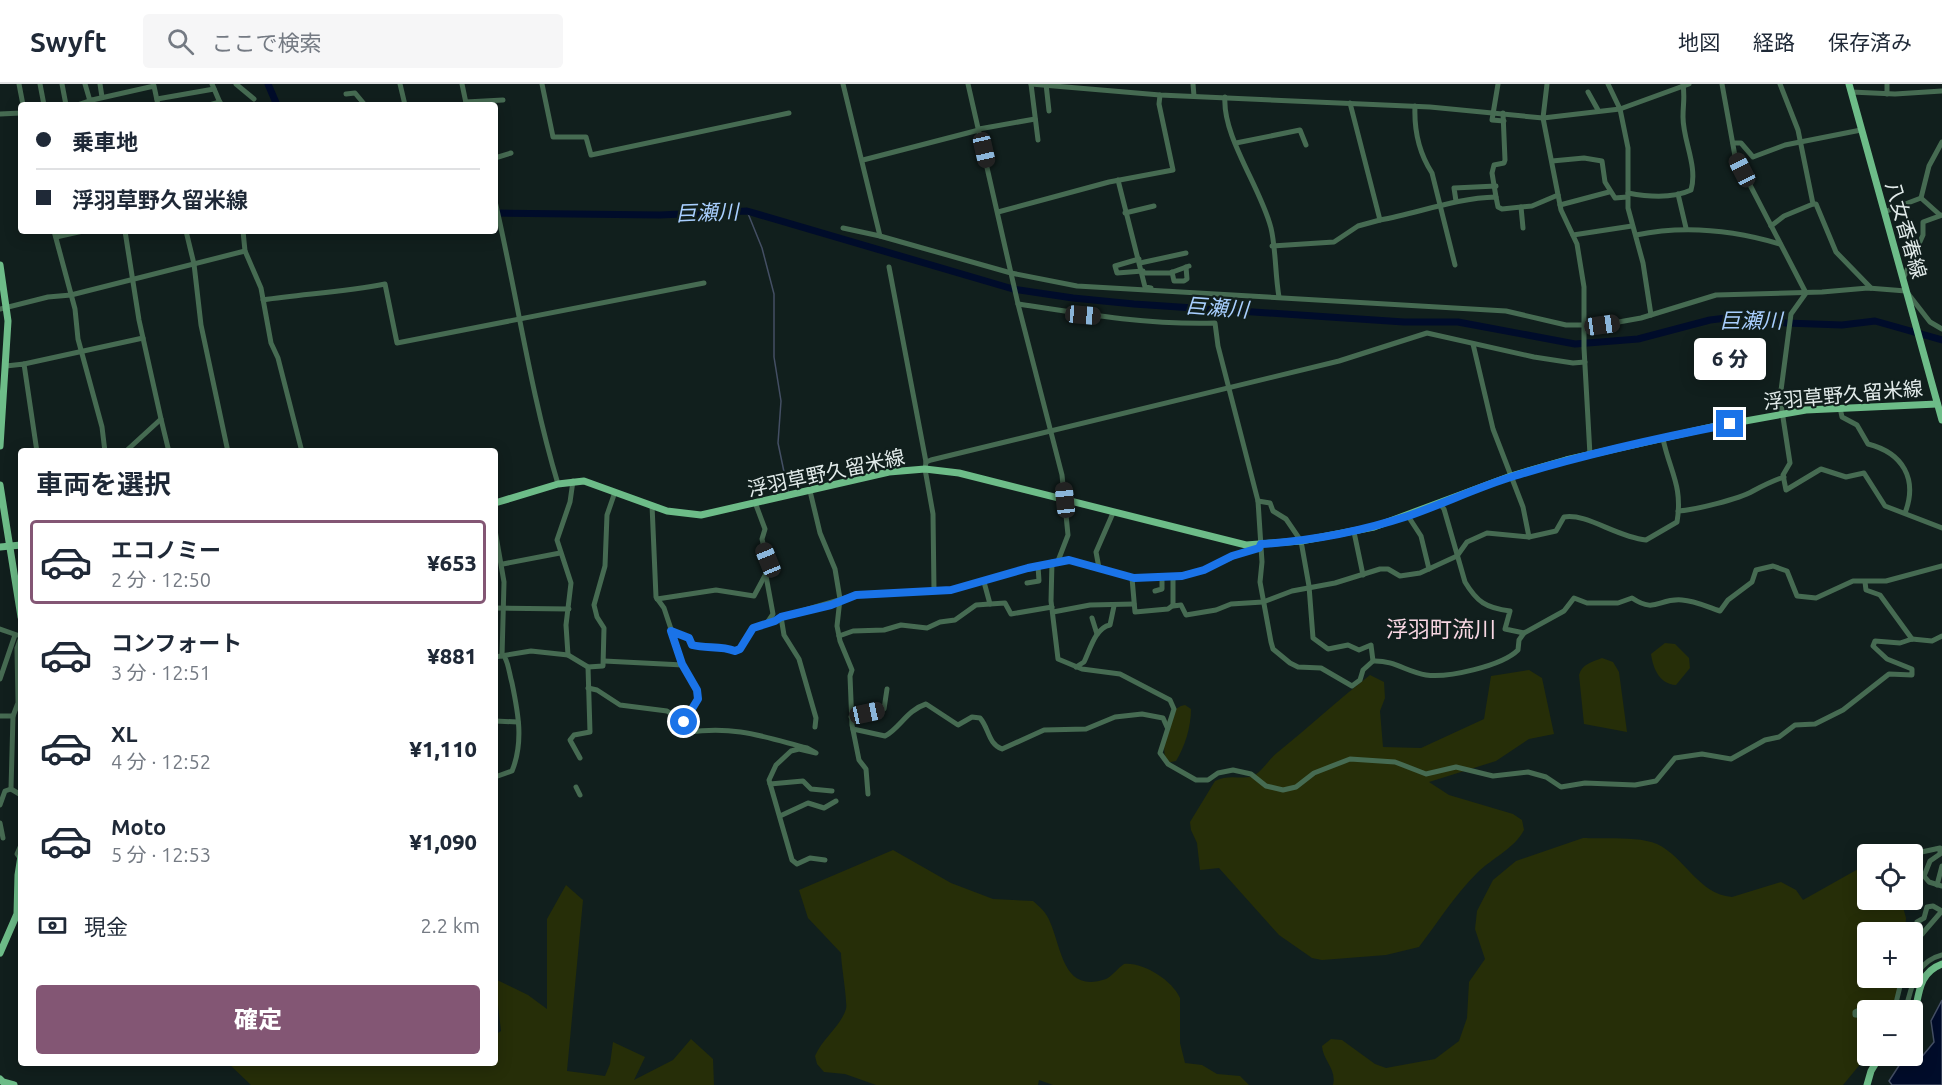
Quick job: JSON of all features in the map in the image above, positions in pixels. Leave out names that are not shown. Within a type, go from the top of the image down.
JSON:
[{"type":"main road","name":"八女香春線","points":[[1850,88],[1942,420]]},
{"type":"main road","points":[[0,265],[6,366],[0,446]]},
{"type":"main road","name":"浮羽草野久留米線","points":[[498,502],[558,483],[584,481],[676,513],[701,515],[756,505],[889,472],[926,466],[1246,545],[1261,544],[1301,541],[1354,532],[1408,516],[1511,476],[1590,455],[1784,413],[1937,404]]},
{"type":"main road","points":[[0,485],[18,583]]},
{"type":"main road","points":[[0,547],[18,545]]},
{"type":"main road","points":[[0,954],[17,914],[18,900]]},
{"type":"main road","points":[[1918,1000],[1924,977],[1933,968],[1942,964]]},
{"type":"main road","points":[[1867,1085],[1874,1066]]},
{"type":"main road","points":[[0,1079],[14,1085]]},
{"type":"street","points":[[19,84],[22,102]]},
{"type":"street","points":[[40,84],[43,102]]},
{"type":"street","points":[[62,84],[65,102]]},
{"type":"street","points":[[85,84],[92,102],[143,86],[154,86],[157,102]]},
{"type":"street","points":[[100,84],[102,97]]},
{"type":"street","points":[[121,84],[123,93]]},
{"type":"street","points":[[236,84],[254,99]]},
{"type":"street","points":[[400,84],[404,102]]},
{"type":"street","points":[[462,84],[466,102]]},
{"type":"street","points":[[542,84],[553,137],[586,137],[591,155],[789,113]]},
{"type":"street","points":[[843,84],[880,236]]},
{"type":"street","points":[[968,84],[1018,304],[1062,475],[1068,535],[1055,562],[1053,610],[1058,659],[1076,667],[1120,674],[1170,700],[1174,709],[1167,727],[1161,756],[1168,764],[1202,782],[1233,770],[1251,774],[1266,786],[1283,790],[1296,787],[1314,774],[1350,759],[1395,762],[1426,774],[1456,768],[1493,776],[1528,772],[1546,777],[1561,787],[1585,783],[1635,785],[1656,781],[1675,758],[1702,754],[1731,759],[1765,740],[1779,737],[1795,725],[1815,724],[1843,710],[1889,674],[1912,675],[1912,669],[1887,659],[1872,645],[1875,641],[1900,643],[1912,639],[1932,641],[1942,636]]},
{"type":"street","points":[[1038,140],[1031,84],[1160,95],[1415,106],[1542,118],[1620,109],[1685,85],[1686,102],[1683,117],[1695,176],[1691,190],[1678,194],[1628,195],[1615,198],[1609,192],[1603,178],[1602,161],[1584,158],[1551,161]]},
{"type":"street","points":[[1193,84],[1194,96]]},
{"type":"street","points":[[1498,84],[1492,120],[1503,122]]},
{"type":"street","points":[[1546,84],[1542,118],[1560,205],[1573,235],[1584,287],[1584,348],[1590,455]]},
{"type":"street","points":[[1608,84],[1620,109],[1630,161],[1628,195],[1632,226],[1648,288],[1651,315]]},
{"type":"street","points":[[1722,84],[1735,156],[1806,293]]},
{"type":"street","points":[[1780,84],[1800,142],[1813,204],[1816,204],[1836,252],[1871,288]]},
{"type":"street","points":[[1887,84],[1887,94]]},
{"type":"street","points":[[1046,85],[1049,111]]},
{"type":"street","points":[[160,102],[213,86],[219,102]]},
{"type":"street","points":[[1850,88],[1887,94],[1942,91]]},
{"type":"street","points":[[1588,92],[1598,110]]},
{"type":"street","points":[[346,94],[355,93],[362,102]]},
{"type":"street","points":[[998,212],[1118,180],[1173,170],[1160,110],[1160,95]]},
{"type":"street","points":[[1225,97],[1224,105],[1236,143],[1271,228],[1279,297]]},
{"type":"street","points":[[484,102],[503,100]]},
{"type":"street","points":[[1350,103],[1380,220]]},
{"type":"street","points":[[1415,106],[1415,130],[1424,160],[1431,171],[1455,265]]},
{"type":"street","points":[[0,114],[18,113]]},
{"type":"street","points":[[1503,113],[1505,160],[1504,163],[1494,165],[1492,169],[1498,207],[1533,206],[1558,195]]},
{"type":"street","points":[[863,160],[979,129],[1035,119]]},
{"type":"street","points":[[1236,143],[1300,130],[1306,145]]},
{"type":"street","points":[[1733,143],[1741,143],[1754,158],[1800,142],[1861,130]]},
{"type":"street","points":[[1921,198],[1929,166],[1942,142]]},
{"type":"street","points":[[498,157],[511,153]]},
{"type":"street","points":[[1118,180],[1145,287]]},
{"type":"street","points":[[1456,201],[1454,188],[1496,186]]},
{"type":"street","points":[[1560,205],[1609,192]]},
{"type":"street","points":[[1678,194],[1686,228]]},
{"type":"street","points":[[1272,246],[1334,242],[1358,226],[1417,214],[1456,201],[1496,197]]},
{"type":"street","points":[[1883,213],[1921,198]]},
{"type":"street","points":[[1903,279],[1923,235],[1923,222],[1941,216],[1921,198]]},
{"type":"street","points":[[1771,225],[1784,216],[1813,204]]},
{"type":"street","points":[[1125,213],[1154,206]]},
{"type":"street","points":[[1521,207],[1523,228]]},
{"type":"street","points":[[498,215],[521,319],[533,394],[558,483]]},
{"type":"street","points":[[1573,235],[1632,226]]},
{"type":"street","points":[[843,228],[880,236],[1011,273],[1077,286],[1506,311],[1552,323],[1584,325],[1611,324],[1651,315],[1716,295],[1806,293],[1871,288],[1906,291],[1930,322],[1942,329]]},
{"type":"street","points":[[1636,235],[1686,228],[1741,233],[1780,244]]},
{"type":"street","points":[[55,234],[71,295],[81,351],[102,427],[105,448]]},
{"type":"street","points":[[126,234],[144,338],[168,448]]},
{"type":"street","points":[[187,234],[194,264],[201,326],[227,448]]},
{"type":"street","points":[[243,234],[246,251],[256,271],[271,343],[278,358],[301,448]]},
{"type":"street","points":[[4,308],[48,297],[71,295],[246,251]]},
{"type":"street","points":[[1172,272],[1174,281],[1187,279],[1187,266],[1172,272],[1117,273],[1115,266],[1186,254]]},
{"type":"street","points":[[889,267],[933,514],[934,591]]},
{"type":"street","points":[[263,300],[326,291],[342,293],[385,284],[397,343],[704,283]]},
{"type":"street","points":[[1131,290],[1132,287],[1145,287],[1154,288],[1157,292]]},
{"type":"street","points":[[1806,293],[1791,314],[1780,398],[1790,463],[1784,477],[1786,490],[1821,469],[1846,477],[1864,473],[1882,504],[1923,523],[1942,528]]},
{"type":"street","points":[[1018,304],[1083,315],[1185,323],[1215,323],[1258,501],[1261,544],[1260,582],[1273,649],[1298,667],[1320,668],[1348,686],[1357,684],[1363,670],[1373,661],[1398,664],[1426,675],[1455,673],[1499,662],[1515,654],[1524,633],[1564,611],[1574,598],[1587,603],[1618,603],[1632,598],[1650,607],[1659,606],[1667,600],[1682,600],[1702,603],[1720,611],[1728,600],[1752,582],[1756,570],[1767,566],[1787,571],[1794,593],[1804,598],[1822,597],[1853,581],[1865,582],[1913,576],[1942,566]]},
{"type":"street","points":[[926,466],[1052,432],[1339,361],[1427,333],[1546,359],[1585,362]]},
{"type":"street","points":[[6,366],[144,338]]},
{"type":"street","points":[[1473,344],[1493,429],[1523,507],[1529,537]]},
{"type":"street","points":[[24,364],[36,448]]},
{"type":"street","points":[[1840,408],[1842,417],[1857,425],[1869,444],[1886,449],[1902,463],[1910,501],[1905,513]]},
{"type":"street","points":[[129,448],[161,419]]},
{"type":"street","points":[[1132,578],[1135,612],[1168,609],[1181,605],[1186,615],[1216,610],[1231,604],[1263,602],[1309,586],[1335,584],[1384,569],[1400,576],[1429,569],[1457,556],[1467,542],[1487,533],[1529,537],[1556,531],[1564,517],[1570,516],[1579,517],[1630,538],[1646,540],[1677,522],[1678,482],[1667,461],[1663,439]]},
{"type":"street","points":[[1678,511],[1693,510],[1752,492],[1763,484],[1784,477]]},
{"type":"street","points":[[568,655],[566,625],[571,583],[557,540],[570,502],[573,481]]},
{"type":"street","points":[[810,491],[820,533],[835,569],[840,599],[839,636],[852,670],[850,676],[851,717],[859,760],[866,769],[868,795]]},
{"type":"street","points":[[500,656],[531,651],[568,655],[588,667],[603,666],[604,628],[594,605],[605,566],[607,515],[615,492]]},
{"type":"street","points":[[1258,501],[1270,503],[1273,511],[1286,519],[1301,541],[1309,586],[1313,638],[1328,649],[1348,645],[1359,650],[1371,645],[1373,661]]},
{"type":"street","points":[[1440,504],[1444,509],[1457,556],[1471,592],[1489,608],[1510,611],[1505,629],[1524,633]]},
{"type":"street","points":[[652,505],[657,598],[664,608],[682,664],[697,690],[698,699],[684,722]]},
{"type":"street","points":[[756,505],[765,529],[762,539],[768,560],[766,576],[773,614],[767,623]]},
{"type":"street","points":[[1099,568],[1096,552],[1113,513]]},
{"type":"street","points":[[1408,516],[1422,536],[1429,569]]},
{"type":"street","points":[[1354,532],[1363,575]]},
{"type":"street","points":[[498,542],[503,564],[505,609],[500,656],[517,703],[520,738],[513,769],[498,776]]},
{"type":"street","points":[[671,631],[689,638],[692,645],[702,647],[717,645],[735,651],[740,649],[753,628],[781,617],[831,605],[840,599],[881,593],[934,591],[984,582],[1038,566],[1069,560],[1132,578],[1173,577],[1204,570],[1239,554],[1259,548],[1261,544]]},
{"type":"street","points":[[503,564],[560,552]]},
{"type":"street","points":[[1027,583],[1039,581],[1038,566]]},
{"type":"street","points":[[657,598],[716,591],[754,596],[766,576]]},
{"type":"street","points":[[1155,591],[1162,589],[1162,577]]},
{"type":"street","points":[[1172,606],[1173,577]]},
{"type":"street","points":[[984,582],[990,604]]},
{"type":"street","points":[[1865,582],[1866,590],[1880,595],[1912,639]]},
{"type":"street","points":[[839,636],[853,631],[884,630],[901,625],[927,628],[940,622],[955,620],[972,607],[990,604],[1005,603],[1011,614],[1090,605],[1134,604]]},
{"type":"street","points":[[1076,667],[1084,663],[1097,634],[1103,627],[1110,625],[1114,606]]},
{"type":"street","points":[[498,608],[569,609]]},
{"type":"street","points":[[781,617],[784,635],[799,659],[816,718],[815,727]]},
{"type":"street","points":[[1092,618],[1097,634]]},
{"type":"street","points":[[0,628],[18,636]]},
{"type":"street","points":[[0,679],[18,638]]},
{"type":"street","points":[[11,789],[13,716],[18,703],[18,642]]},
{"type":"street","points":[[604,661],[682,664]]},
{"type":"street","points":[[580,758],[570,738],[573,735],[590,732],[588,667]]},
{"type":"street","points":[[588,688],[597,690],[620,705],[659,709],[684,722],[688,732],[713,729],[742,730],[807,748],[816,753],[795,749],[783,757],[771,774],[770,784],[790,858],[794,863],[810,858],[825,860]]},
{"type":"street","points":[[851,717],[884,709],[887,689]]},
{"type":"street","points":[[854,729],[885,736],[898,722],[926,704],[958,725],[972,717],[980,718],[989,737],[997,748],[1002,749],[1044,730],[1086,729],[1115,717],[1154,715],[1163,718],[1167,727]]},
{"type":"street","points":[[0,716],[13,716]]},
{"type":"street","points":[[498,721],[518,722]]},
{"type":"street","points":[[770,784],[803,781],[811,789],[832,791]]},
{"type":"street","points":[[576,787],[579,795]]},
{"type":"street","points":[[0,805],[5,791],[11,789],[18,793]]},
{"type":"street","points":[[780,816],[808,803],[824,808],[836,801]]},
{"type":"street","points":[[0,823],[3,838]]},
{"type":"street","points":[[1923,852],[1940,848],[1940,854],[1930,861],[1924,876],[1929,882],[1940,885],[1942,866]]},
{"type":"street","points":[[1917,922],[1924,918],[1928,907],[1933,906],[1941,911],[1933,924],[1923,933]]},
{"type":"street","points":[[1908,1000],[1914,978],[1929,961],[1942,955]]},
{"type":"green space","points":[[1665,643],[1675,644],[1689,658],[1690,668],[1676,685],[1665,682],[1661,678],[1655,670],[1652,659],[1651,654]]},
{"type":"green space","points":[[1602,658],[1613,662],[1619,672],[1627,732],[1584,724],[1580,671],[1591,662]]},
{"type":"green space","points":[[1529,670],[1542,678],[1554,734],[1529,739],[1496,761],[1429,782],[1449,795],[1513,814],[1522,820],[1524,830],[1515,843],[1469,882],[1419,947],[1386,955],[1322,960],[1312,958],[1279,935],[1219,868],[1200,870],[1197,843],[1190,822],[1215,781],[1255,775],[1275,755],[1370,675],[1384,682],[1385,698],[1380,711],[1383,747],[1421,748],[1484,719],[1491,676]]},
{"type":"green space","points":[[1185,705],[1191,709],[1187,736],[1176,761],[1166,763],[1165,729],[1172,713]]},
{"type":"green space","points":[[1583,838],[1650,841],[1667,850],[1701,883],[1720,894],[1732,897],[1781,882],[1796,890],[1803,900],[1857,870],[1857,910],[1904,910],[1906,918],[1906,922],[1857,922],[1857,988],[1899,988],[1896,1000],[1857,1000],[1859,1066],[1843,1085],[1333,1085],[1332,1070],[1322,1046],[1331,1039],[1342,1040],[1375,1064],[1386,1068],[1435,1059],[1459,1041],[1467,1018],[1469,982],[1485,959],[1475,929],[1477,911],[1493,880],[1516,861]]},
{"type":"green space","points":[[893,850],[951,883],[993,899],[1033,901],[1049,919],[1066,966],[1073,975],[1081,980],[1092,982],[1106,979],[1124,964],[1140,966],[1156,973],[1171,985],[1180,998],[1180,1043],[1185,1063],[1202,1065],[1217,1074],[1240,1076],[1249,1085],[1053,1085],[1039,1080],[1038,1085],[876,1085],[845,1074],[824,1072],[817,1064],[815,1056],[846,1009],[841,953],[808,918],[799,890]]},
{"type":"green space","points":[[566,885],[583,900],[567,1071],[605,1076],[610,1064],[613,1042],[645,1057],[634,1080],[673,1060],[691,1039],[713,1059],[714,1085],[251,1085],[231,1066],[498,1066],[498,1033],[501,1031],[498,980],[528,995],[547,1009],[547,919]]},
{"type":"water","points":[[1942,1000],[1942,1085],[1892,1085],[1889,1081],[1899,1066],[1923,1066],[1923,1055],[1934,1042],[1931,1021]]},
{"type":"waterway","name":"巨瀬川","points":[[268,84],[276,102]]},
{"type":"waterway","points":[[747,211],[762,248],[774,294],[774,357],[781,401],[778,443],[788,491]]},
{"type":"waterway","name":"巨瀬川","points":[[498,213],[660,215],[747,211],[1013,289],[1134,304],[1404,322],[1458,322],[1575,344],[1638,339],[1710,320],[1743,316],[1786,323],[1842,325],[1875,321],[1942,340]]},
{"type":"district","name":"浮羽町流川","points":[[1441,629]]},
{"type":"route","points":[[684,722],[698,699],[697,690],[682,664],[671,631],[689,638],[692,645],[702,647],[717,645],[735,651],[740,649],[753,628],[781,617],[831,605],[840,599],[856,595],[951,590],[976,585],[1028,568],[1069,560],[1134,578],[1182,576],[1204,570],[1232,556],[1259,548],[1261,544],[1301,541],[1374,527],[1511,476],[1566,460],[1730,424]]}]
